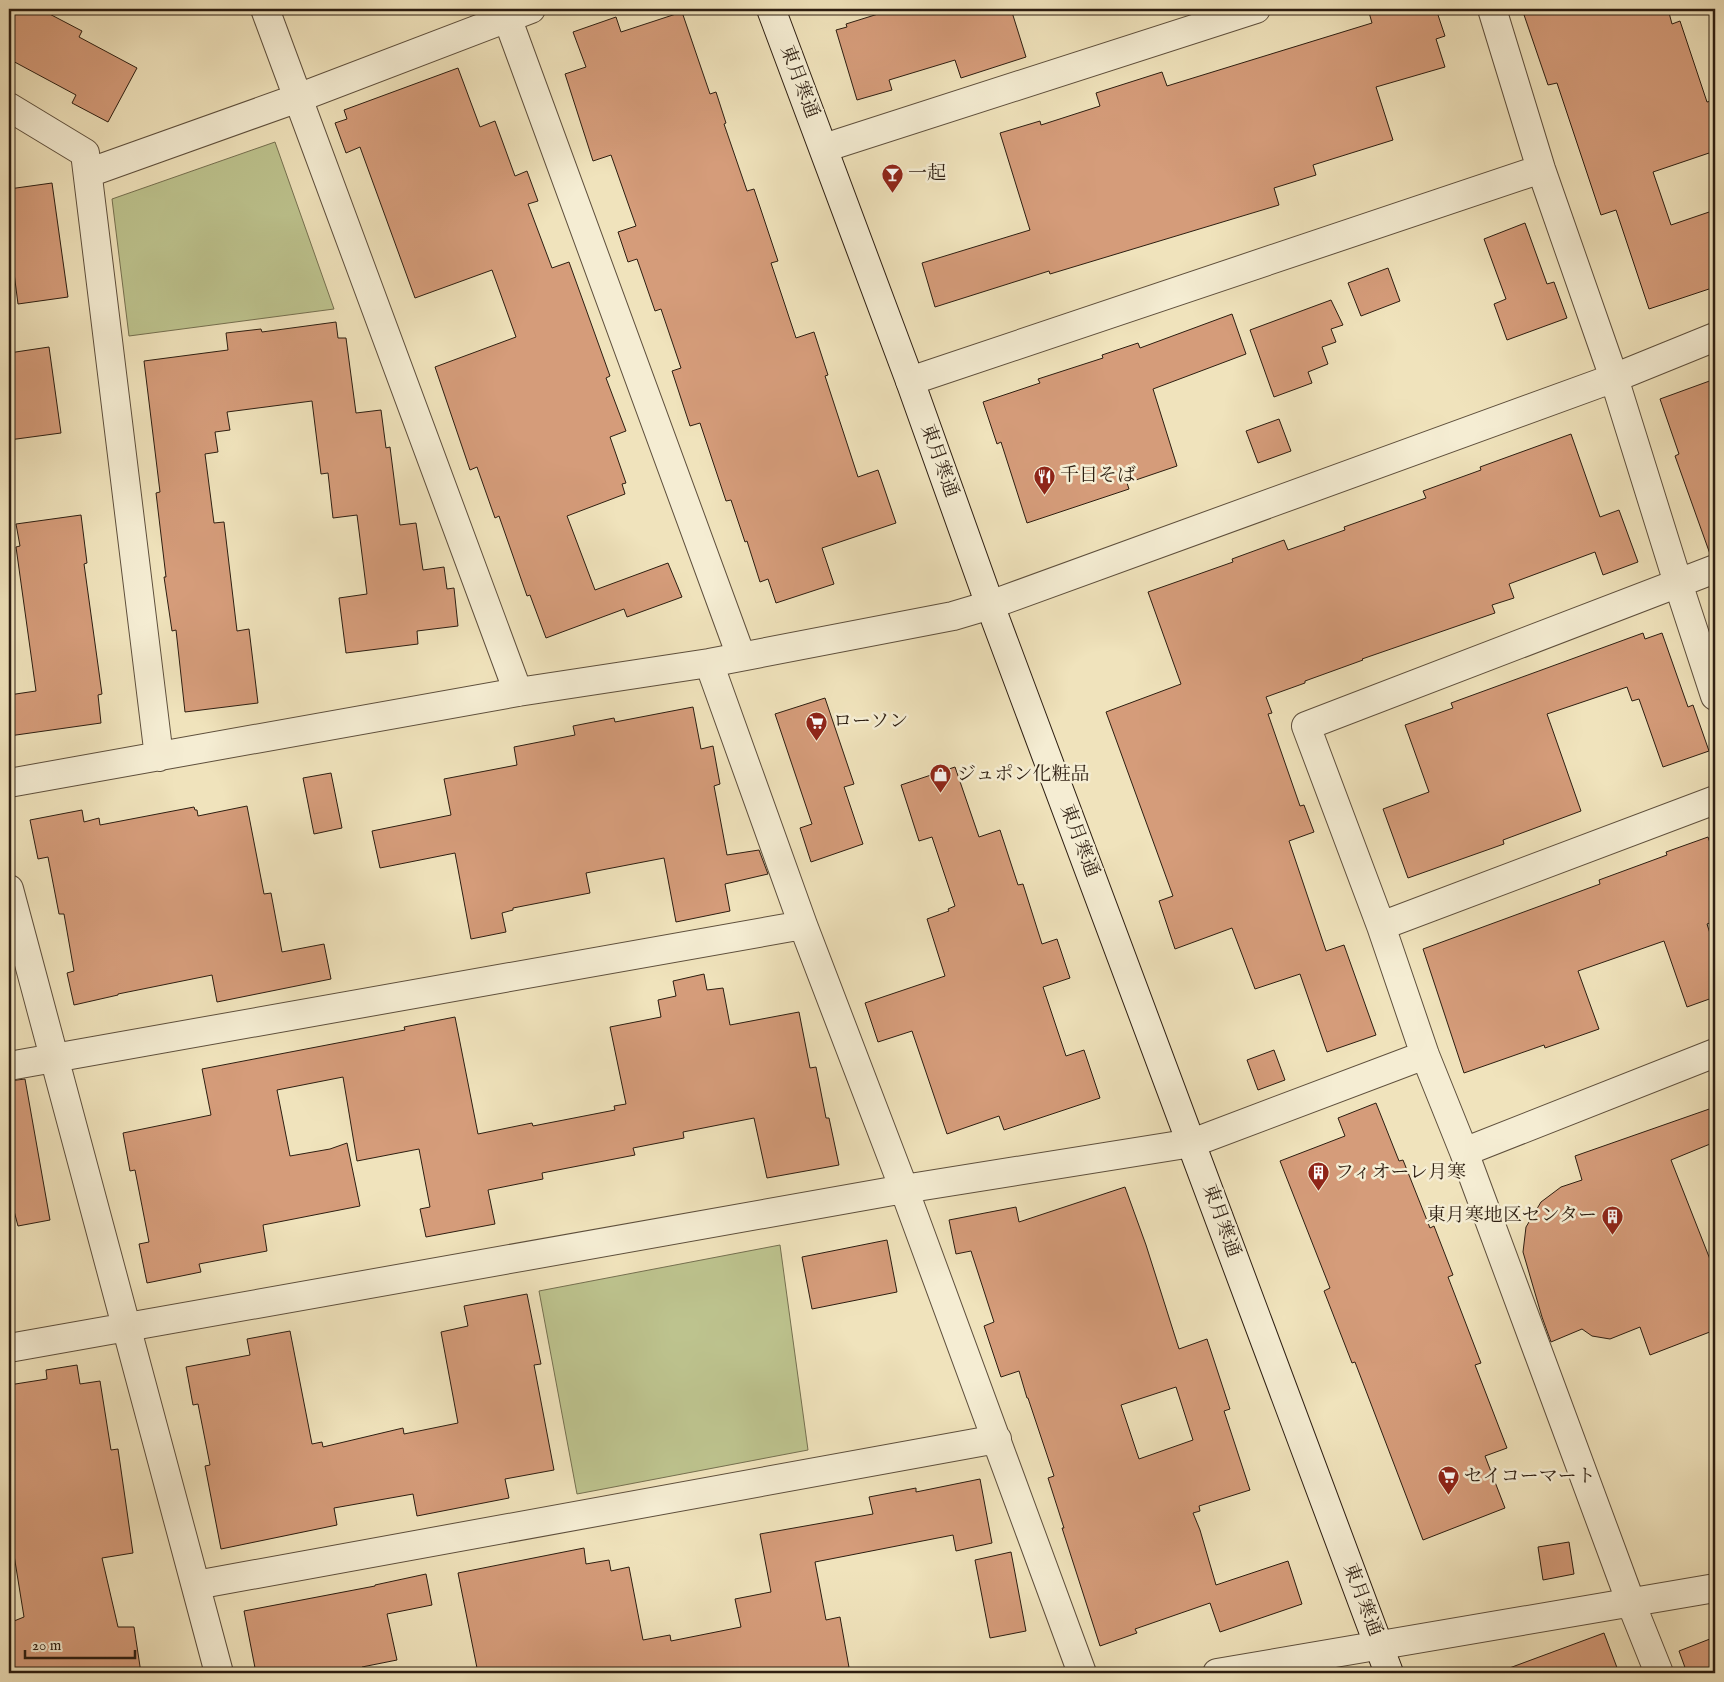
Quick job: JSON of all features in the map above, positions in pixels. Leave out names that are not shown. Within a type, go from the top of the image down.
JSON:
[{"type":"street","points":[[265,9],[518,692]]},
{"type":"street","name":"東月寒通","points":[[771,9],[910,381],[990,605],[1389,1673]]},
{"type":"street","points":[[824,148],[1256,9]]},
{"type":"street","points":[[1492,9],[1541,170],[1614,378],[1715,696]]},
{"type":"street","points":[[88,173],[298,98],[514,12],[741,656]]},
{"type":"street","points":[[9,107],[85,153],[159,757]]},
{"type":"street","points":[[910,381],[1541,170]]},
{"type":"street","points":[[9,783],[518,692],[710,662],[953,616],[990,605],[1614,378],[1715,337]]},
{"type":"street","points":[[1659,1673],[1464,1152],[1425,1055],[1380,926],[1306,726],[1715,569]]},
{"type":"street","points":[[710,662],[803,925],[904,1189],[1082,1673]]},
{"type":"street","points":[[1380,926],[1715,800]]},
{"type":"street","points":[[9,889],[219,1673]]},
{"type":"street","points":[[9,1066],[803,925]]},
{"type":"street","points":[[1464,1152],[1715,1054]]},
{"type":"street","points":[[9,1348],[904,1189],[1192,1143],[1425,1055]]},
{"type":"street","points":[[196,1585],[996,1439]]},
{"type":"street","points":[[1216,1673],[1715,1588]]},
{"type":"green space","points":[[275,142],[334,309],[129,336],[112,199]]},
{"type":"green space","points":[[780,1245],[808,1450],[577,1494],[539,1291]]},
{"type":"building","points":[[9,9],[40,9],[82,31],[79,37],[137,68],[108,122],[72,103],[76,95],[9,59]]},
{"type":"building","points":[[894,9],[1011,9],[1026,57],[961,78],[955,60],[889,80],[892,90],[857,100],[836,30],[847,27],[846,24]]},
{"type":"building","points":[[1368,9],[1436,9],[1445,36],[1436,39],[1445,67],[1376,87],[1393,140],[1313,165],[1316,175],[1274,188],[1279,205],[1050,274],[1049,271],[935,307],[922,263],[1030,230],[1000,133],[1040,121],[1041,125],[1100,106],[1096,93],[1162,72],[1167,86],[1372,23]]},
{"type":"building","points":[[1522,9],[1668,9],[1672,24],[1680,21],[1707,102],[1715,100],[1715,151],[1653,172],[1671,225],[1715,210],[1715,287],[1649,309],[1616,210],[1601,215],[1557,83],[1548,85]]},
{"type":"building","points":[[682,12],[710,94],[716,92],[726,123],[724,124],[747,191],[754,189],[778,261],[771,263],[796,338],[814,332],[828,375],[825,376],[858,477],[878,470],[896,523],[822,548],[834,584],[776,603],[768,579],[760,582],[731,500],[726,501],[700,423],[690,426],[672,371],[681,368],[661,309],[655,311],[637,259],[628,262],[618,232],[636,226],[611,155],[593,161],[565,74],[586,67],[573,32],[616,17],[621,32]]},
{"type":"building","points":[[458,68],[480,127],[495,121],[515,176],[527,171],[538,201],[528,204],[552,268],[569,262],[610,376],[606,378],[626,431],[610,437],[626,483],[622,484],[625,494],[567,516],[595,590],[668,563],[682,597],[627,617],[624,609],[546,638],[530,595],[527,596],[499,516],[495,518],[477,467],[470,470],[435,367],[516,337],[492,270],[415,298],[360,147],[346,153],[335,123],[347,119],[344,110]]},
{"type":"building","points":[[52,183],[68,297],[18,304],[9,234],[9,189]]},
{"type":"building","points":[[1525,223],[1547,284],[1554,282],[1567,318],[1507,340],[1494,304],[1506,299],[1484,239]]},
{"type":"building","points":[[1388,268],[1400,301],[1361,316],[1348,283]]},
{"type":"building","points":[[1331,300],[1343,325],[1331,329],[1336,342],[1322,347],[1328,364],[1308,372],[1312,383],[1274,397],[1250,330]]},
{"type":"building","points":[[1232,314],[1246,354],[1153,389],[1177,466],[1127,483],[1129,489],[1027,523],[1001,442],[997,444],[983,402],[1040,383],[1038,379],[1103,358],[1102,355],[1138,343],[1140,348]]},
{"type":"building","points":[[336,322],[338,338],[346,338],[356,413],[381,410],[386,448],[390,447],[400,525],[416,523],[423,570],[444,567],[447,589],[454,588],[458,626],[417,631],[418,644],[346,653],[339,598],[367,594],[357,515],[333,518],[328,473],[321,474],[312,401],[227,412],[230,430],[215,432],[218,452],[205,454],[214,523],[224,522],[237,631],[249,629],[258,703],[185,712],[176,630],[172,631],[164,577],[166,577],[156,493],[160,492],[144,361],[228,350],[226,333],[261,329],[262,332]]},
{"type":"building","points":[[49,347],[61,433],[9,440],[9,353]]},
{"type":"building","points":[[1715,379],[1715,554],[1710,554],[1675,456],[1679,454],[1660,399]]},
{"type":"building","points":[[1279,419],[1291,451],[1258,463],[1246,431]]},
{"type":"building","points":[[1571,434],[1600,517],[1619,510],[1638,562],[1603,575],[1595,552],[1509,584],[1514,598],[1492,605],[1495,613],[1362,659],[1266,697],[1272,713],[1268,714],[1300,806],[1304,805],[1314,832],[1289,841],[1326,951],[1344,945],[1376,1035],[1327,1052],[1300,974],[1255,989],[1232,928],[1175,949],[1159,901],[1173,896],[1106,712],[1181,684],[1148,592],[1233,562],[1232,559],[1284,540],[1288,550],[1345,530],[1344,527],[1426,498],[1423,491],[1481,470],[1480,467]]},
{"type":"building","points":[[81,515],[87,563],[84,564],[102,694],[98,695],[101,723],[9,736],[9,695],[36,691],[16,547],[20,546],[16,524]]},
{"type":"building","points":[[1643,633],[1645,639],[1662,633],[1688,707],[1693,705],[1709,751],[1663,767],[1639,699],[1632,701],[1627,687],[1547,714],[1581,811],[1503,840],[1504,844],[1408,878],[1383,809],[1429,792],[1405,725],[1453,708],[1451,703]]},
{"type":"building","points":[[825,698],[854,784],[844,787],[863,844],[811,862],[800,828],[812,824],[775,714]]},
{"type":"building","points":[[693,707],[701,749],[713,746],[720,784],[714,786],[727,855],[759,850],[768,874],[725,884],[730,911],[676,922],[664,858],[586,873],[590,893],[513,908],[513,910],[502,913],[506,932],[471,939],[455,853],[380,868],[372,831],[451,815],[444,779],[517,765],[514,747],[575,735],[573,726],[614,718],[615,722]]},
{"type":"building","points":[[955,767],[979,837],[1000,830],[1018,885],[1023,884],[1042,944],[1057,939],[1070,978],[1043,987],[1066,1056],[1084,1050],[1100,1098],[1004,1130],[999,1116],[947,1134],[912,1031],[878,1042],[865,1003],[945,976],[927,919],[949,911],[948,909],[955,906],[932,837],[919,841],[901,785]]},
{"type":"building","points":[[331,773],[342,828],[314,834],[303,778]]},
{"type":"building","points":[[247,806],[264,894],[271,893],[282,952],[324,944],[331,979],[217,1002],[212,975],[74,1005],[67,973],[74,971],[64,914],[59,914],[48,857],[38,859],[30,820],[82,810],[84,822],[99,818],[100,825],[194,807],[197,810],[198,816]]},
{"type":"building","points":[[1708,837],[1715,858],[1715,921],[1707,924],[1715,949],[1715,997],[1687,1007],[1664,941],[1578,971],[1599,1029],[1545,1048],[1544,1045],[1464,1073],[1423,949],[1600,884],[1599,880],[1667,855],[1666,852]]},
{"type":"building","points":[[704,974],[707,990],[723,988],[730,1025],[799,1012],[810,1068],[816,1067],[826,1118],[829,1118],[839,1165],[767,1178],[754,1118],[683,1132],[684,1138],[633,1148],[635,1155],[542,1173],[543,1179],[488,1190],[495,1224],[426,1237],[420,1209],[430,1207],[419,1149],[357,1161],[343,1077],[277,1090],[290,1156],[330,1149],[347,1143],[360,1206],[263,1225],[267,1251],[199,1264],[201,1272],[147,1283],[139,1244],[149,1242],[135,1170],[130,1171],[123,1133],[211,1115],[202,1069],[405,1030],[404,1027],[455,1017],[478,1134],[532,1123],[533,1126],[615,1110],[614,1106],[626,1104],[610,1027],[661,1017],[658,1000],[676,996],[673,981]]},
{"type":"building","points":[[1274,1050],[1285,1080],[1258,1090],[1247,1060]]},
{"type":"building","points":[[25,1079],[50,1220],[18,1226],[13,1207],[9,1208],[9,1081]]},
{"type":"building","points":[[1376,1103],[1399,1161],[1403,1160],[1430,1228],[1434,1226],[1453,1275],[1448,1277],[1481,1363],[1475,1365],[1507,1448],[1485,1456],[1505,1508],[1423,1540],[1355,1362],[1352,1363],[1324,1291],[1330,1288],[1280,1161],[1345,1136],[1338,1118]]},
{"type":"building","name":"東月寒地区センター","points":[[1715,1107],[1715,1142],[1671,1160],[1715,1272],[1715,1330],[1650,1355],[1640,1327],[1610,1339],[1592,1336],[1582,1329],[1551,1342],[1523,1252],[1526,1227],[1541,1202],[1561,1187],[1582,1180],[1575,1156]]},
{"type":"building","points":[[1125,1187],[1146,1245],[1179,1349],[1207,1339],[1230,1409],[1224,1411],[1250,1490],[1199,1506],[1200,1511],[1193,1513],[1216,1585],[1288,1561],[1302,1604],[1220,1632],[1210,1603],[1135,1629],[1137,1633],[1100,1646],[1048,1478],[1054,1476],[1019,1371],[1001,1377],[984,1326],[994,1322],[971,1251],[956,1254],[949,1220],[1016,1207],[1019,1222]],"holes":[[[1176,1387],[1193,1440],[1139,1459],[1121,1405]]]},
{"type":"building","points":[[887,1240],[897,1292],[812,1309],[802,1257]]},
{"type":"building","points":[[527,1294],[541,1364],[534,1365],[554,1470],[505,1479],[509,1498],[417,1516],[413,1494],[334,1508],[337,1525],[221,1549],[205,1466],[210,1465],[198,1404],[193,1405],[186,1367],[250,1355],[247,1339],[290,1331],[312,1444],[322,1442],[323,1447],[403,1428],[404,1434],[458,1423],[441,1332],[468,1326],[464,1306]]},
{"type":"building","points":[[77,1365],[80,1384],[100,1381],[111,1450],[118,1449],[133,1553],[102,1558],[118,1627],[134,1627],[141,1673],[9,1673],[9,1623],[24,1617],[9,1524],[9,1385],[47,1379],[46,1370]]},
{"type":"building","points":[[980,1479],[992,1543],[956,1551],[953,1535],[815,1562],[826,1620],[840,1617],[850,1673],[478,1673],[458,1573],[584,1548],[586,1564],[609,1560],[611,1571],[629,1567],[643,1640],[670,1635],[671,1641],[741,1627],[735,1599],[771,1592],[760,1534],[873,1514],[869,1497],[916,1488],[916,1492]]},
{"type":"building","points":[[1569,1542],[1574,1574],[1543,1580],[1538,1547]]},
{"type":"building","points":[[1011,1552],[1026,1631],[990,1638],[975,1560]]},
{"type":"building","points":[[426,1574],[432,1605],[387,1614],[397,1660],[362,1667],[363,1673],[256,1673],[244,1611],[375,1586]]},
{"type":"building","points":[[1604,1633],[1619,1673],[1505,1673],[1504,1670]]},
{"type":"building","points":[[1715,1637],[1715,1673],[1687,1673],[1679,1651]]},
{"type":"place","name":"一起","points":[[892,193]]},
{"type":"place","name":"千日そば","points":[[1044,495]]},
{"type":"place","name":"ローソン","points":[[817,741]]},
{"type":"place","name":"ジュポン化粧品","points":[[941,794]]},
{"type":"place","name":"フィオーレ月寒","points":[[1319,1192]]},
{"type":"place","name":"東月寒地区センター","points":[[1613,1235]]},
{"type":"place","name":"セイコーマート","points":[[1448,1496]]}]
